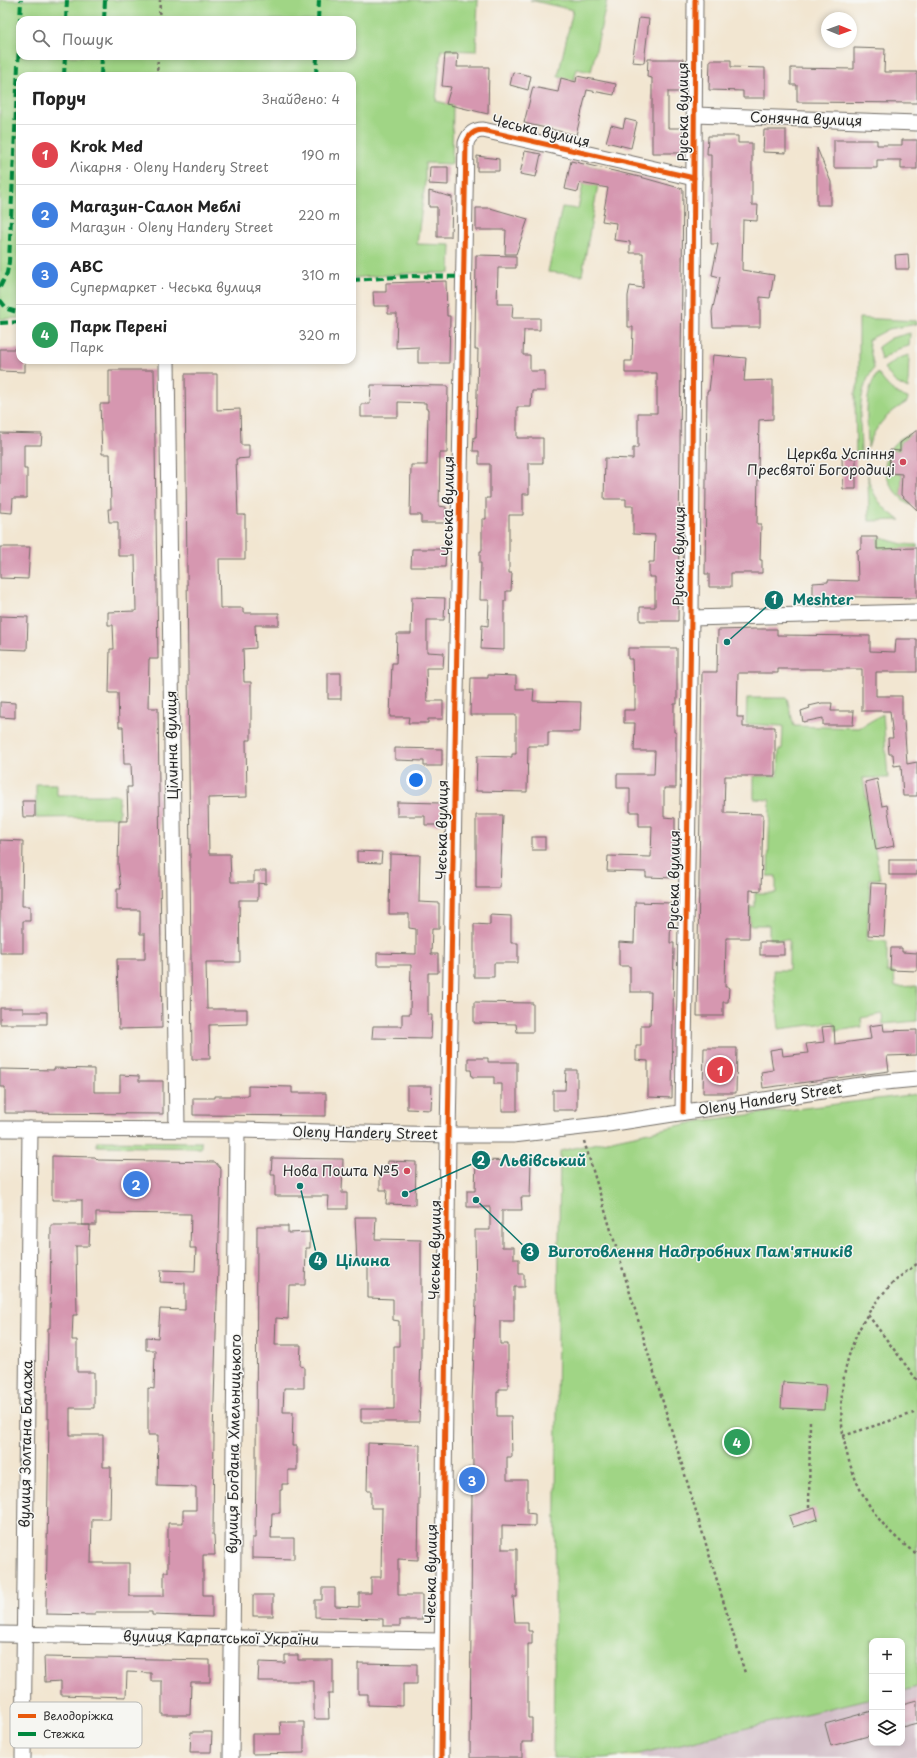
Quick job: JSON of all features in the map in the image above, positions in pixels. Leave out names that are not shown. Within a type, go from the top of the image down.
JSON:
[{"type":"street","name":"Руська вулиця","points":[[683,1112],[690,618],[695,0]]},
{"type":"street","name":"Сонячна вулиця","points":[[695,115],[917,123]]},
{"type":"street","name":"Чеська вулиця","points":[[441,1758],[448,1136],[468,138],[474,131],[489,131],[694,178]]},
{"type":"street","name":"Цілинна вулиця","points":[[167,364],[176,1129]]},
{"type":"street","points":[[690,618],[917,612]]},
{"type":"street","name":"Oleny Handery Street","points":[[0,1129],[176,1129],[448,1136],[513,1135],[580,1128],[874,1083],[917,1078]]},
{"type":"street","name":"вулиця Золтана Балажа","points":[[23,1702],[30,1129]]},
{"type":"street","name":"вулиця Богдана Хмельницького","points":[[231,1758],[237,1130]]},
{"type":"street","name":"вулиця Карпатської України","points":[[0,1634],[442,1641]]},
{"type":"street","name":"вулиця Золтана Балажа","points":[[23,1748],[23,1758]]},
{"type":"path","points":[[159,16],[160,0]]},
{"type":"path","points":[[157,72],[158,60]]},
{"type":"path","points":[[580,1128],[744,1673]]},
{"type":"path","points":[[917,1264],[884,1294],[868,1315],[853,1344],[847,1363],[841,1404],[843,1436],[850,1466],[868,1503],[894,1536],[917,1554]]},
{"type":"path","points":[[868,1315],[917,1380]]},
{"type":"path","points":[[843,1436],[917,1412]]},
{"type":"path","points":[[809,1508],[810,1418]]},
{"type":"shaded area","points":[[917,1687],[917,1758],[641,1758],[639,1754],[869,1699],[869,1746],[905,1746],[905,1690]]},
{"type":"green space","points":[[0,0],[478,0],[476,51],[441,50],[436,101],[453,105],[452,164],[425,163],[425,183],[417,244],[451,245],[450,273],[414,273],[356,278],[356,72],[16,72],[16,318],[0,319]]},
{"type":"green space","points":[[530,0],[607,0],[591,72],[577,69],[574,80],[558,76],[573,10]]},
{"type":"green space","points":[[587,165],[601,168],[582,275],[548,272],[562,207],[578,209]]},
{"type":"green space","points":[[859,318],[917,321],[917,324],[889,329],[868,340],[874,368],[864,388],[860,410],[861,456],[856,456],[855,393],[859,382]]},
{"type":"green space","points":[[910,333],[909,346],[898,349],[881,360],[878,347],[891,338]]},
{"type":"green space","points":[[909,355],[908,389],[895,382],[884,368],[899,358]]},
{"type":"green space","points":[[878,373],[891,388],[908,398],[907,402],[888,416],[878,427],[868,448],[868,400],[873,381]]},
{"type":"green space","points":[[910,434],[910,439],[905,439],[900,443],[900,451],[890,451],[889,472],[902,474],[901,495],[911,505],[905,502],[892,488],[886,470],[888,452],[900,439]]},
{"type":"green space","points":[[868,475],[872,489],[879,502],[895,517],[901,520],[869,521]]},
{"type":"green space","points":[[878,537],[902,544],[917,545],[917,548],[878,549]]},
{"type":"green space","points":[[747,698],[787,698],[794,726],[859,728],[883,714],[888,778],[863,778],[880,879],[870,879],[867,940],[887,941],[887,972],[894,972],[895,987],[917,986],[917,1021],[883,1024],[882,1014],[861,1018],[862,1027],[836,1031],[834,1022],[779,1029],[773,970],[789,970],[789,940],[769,939],[769,925],[749,925],[750,907],[755,907],[755,893],[776,893],[776,876],[768,876],[770,800],[754,799],[754,776],[778,776],[779,749],[782,749],[783,726],[746,724]]},
{"type":"green space","points":[[36,784],[57,784],[57,795],[119,795],[119,817],[36,818]]},
{"type":"green space","points":[[917,1094],[917,1687],[905,1690],[905,1638],[869,1638],[869,1699],[639,1754],[603,1758],[553,1758],[560,1151],[700,1121]]},
{"type":"green space","points":[[97,1141],[201,1142],[201,1148],[97,1146]]},
{"type":"building","points":[[639,18],[649,19],[644,63],[632,62]]},
{"type":"building","points":[[854,48],[885,49],[884,72],[917,72],[917,103],[797,102],[797,85],[791,85],[791,68],[854,69]]},
{"type":"building","points":[[445,54],[458,54],[457,67],[489,67],[488,114],[446,104],[451,87],[442,86]]},
{"type":"building","points":[[648,59],[683,59],[683,92],[668,92],[668,128],[683,128],[683,153],[652,153],[652,78],[647,77]]},
{"type":"building","points":[[710,60],[731,60],[731,67],[765,68],[765,98],[743,98],[743,91],[709,90]]},
{"type":"building","points":[[513,72],[531,76],[528,90],[510,85]]},
{"type":"building","points":[[577,76],[616,84],[614,95],[587,90],[576,135],[524,123],[533,87],[558,92],[561,78],[576,82]]},
{"type":"building","points":[[625,119],[637,122],[631,148],[606,142],[611,125],[623,128]]},
{"type":"building","points":[[764,130],[786,130],[786,153],[763,152]]},
{"type":"building","points":[[708,136],[738,136],[738,143],[752,143],[752,205],[758,205],[757,221],[743,220],[742,270],[774,275],[770,298],[760,297],[760,327],[713,327],[712,312],[720,277],[712,275],[718,244],[711,244],[711,154],[707,154]]},
{"type":"building","points":[[834,140],[877,140],[877,145],[902,145],[902,140],[917,140],[917,169],[901,169],[901,160],[877,160],[877,168],[834,168]]},
{"type":"building","points":[[817,148],[831,182],[831,205],[817,205]]},
{"type":"building","points":[[525,151],[541,154],[536,177],[520,174]]},
{"type":"building","points":[[477,156],[499,159],[499,171],[477,171]]},
{"type":"building","points":[[571,161],[644,178],[683,189],[678,621],[640,621],[640,607],[655,607],[655,577],[649,577],[649,562],[654,562],[655,535],[633,534],[633,506],[626,506],[626,499],[604,499],[605,458],[633,459],[633,448],[638,448],[638,413],[657,413],[657,373],[625,373],[625,361],[632,361],[633,327],[628,327],[628,296],[630,286],[643,288],[643,253],[630,253],[630,242],[614,240],[616,223],[602,221],[608,188],[580,183],[578,192],[565,189]]},
{"type":"building","points":[[430,167],[448,167],[448,185],[429,184]]},
{"type":"building","points":[[429,191],[452,197],[451,237],[437,237],[437,207],[429,207]]},
{"type":"building","points":[[476,208],[490,208],[528,219],[516,254],[505,254],[506,230],[476,230]]},
{"type":"building","points":[[908,254],[909,269],[896,269],[895,255]]},
{"type":"building","points":[[476,255],[516,256],[516,268],[498,268],[497,304],[513,304],[512,318],[540,318],[540,330],[524,330],[523,355],[530,355],[530,371],[545,371],[545,391],[532,391],[531,407],[517,407],[517,438],[543,438],[543,463],[529,463],[529,494],[523,494],[523,515],[509,515],[509,573],[512,573],[511,591],[506,591],[506,601],[504,601],[504,650],[481,649],[482,625],[488,626],[489,600],[480,600],[480,551],[482,551],[482,519],[486,519],[486,498],[490,498],[490,464],[479,464],[479,451],[473,451],[474,437],[476,437],[478,349],[475,349]]},
{"type":"building","points":[[446,281],[447,316],[450,316],[449,363],[418,363],[418,347],[396,348],[397,314],[388,314],[388,306],[374,306],[373,292],[386,292],[386,283]]},
{"type":"building","points":[[0,349],[16,349],[16,364],[25,364],[25,372],[0,371]]},
{"type":"building","points":[[713,355],[746,358],[744,381],[773,380],[773,419],[759,420],[757,524],[761,524],[760,560],[762,560],[762,573],[731,573],[731,587],[709,587],[709,574],[705,574],[707,391],[709,391]]},
{"type":"building","points":[[109,370],[154,370],[158,659],[149,659],[148,708],[158,708],[162,1028],[119,1029],[117,959],[145,959],[145,934],[140,934],[140,910],[117,910],[117,889],[121,889],[118,864],[119,821],[128,821],[127,787],[132,787],[131,764],[124,764],[123,727],[119,727],[118,693],[109,693],[110,649],[114,649],[113,625],[108,625],[108,612],[136,611],[135,556],[118,556],[118,522],[109,522],[108,509],[111,509],[110,454],[102,454],[100,404],[109,404]]},
{"type":"building","points":[[185,374],[217,374],[217,410],[240,409],[241,445],[249,445],[249,458],[236,459],[238,515],[245,515],[245,559],[219,559],[220,608],[243,608],[243,613],[279,613],[279,625],[255,625],[256,648],[243,649],[244,682],[251,682],[251,740],[246,740],[247,797],[208,798],[209,854],[230,854],[231,882],[254,882],[254,871],[266,871],[266,884],[258,883],[258,900],[239,900],[240,962],[206,962],[207,1009],[247,1009],[247,1024],[209,1025],[210,1059],[192,1059]]},
{"type":"building","points":[[371,385],[448,386],[447,453],[440,453],[439,506],[446,507],[446,523],[421,523],[421,515],[410,515],[411,465],[427,465],[428,409],[426,409],[426,403],[398,402],[398,417],[361,417],[361,404],[370,404]]},
{"type":"building","name":"Церква Успіння Пресвятої Богородиці","points":[[917,430],[917,510],[901,495],[902,474],[889,473],[890,450],[900,451],[900,443]]},
{"type":"building","points":[[0,433],[42,434],[41,445],[24,445],[24,469],[27,469],[27,498],[13,498],[12,513],[0,512]]},
{"type":"building","points":[[842,458],[856,458],[856,489],[843,489]]},
{"type":"building","points":[[861,537],[877,537],[877,549],[917,548],[917,598],[813,596],[813,583],[828,582],[828,580],[858,581],[857,550],[861,549]]},
{"type":"building","points":[[0,547],[30,547],[28,579],[0,578]]},
{"type":"building","points":[[412,549],[446,549],[445,567],[411,567]]},
{"type":"building","points":[[412,597],[445,598],[444,620],[427,620],[427,652],[444,653],[443,668],[426,668],[427,701],[443,701],[443,719],[428,719],[428,723],[408,723],[409,717],[390,717],[392,663],[396,663],[397,634],[411,634]]},
{"type":"building","points":[[0,616],[28,617],[27,650],[0,649]]},
{"type":"building","points":[[777,629],[777,635],[870,636],[870,651],[895,652],[896,639],[917,639],[917,672],[876,672],[876,696],[902,696],[902,720],[904,720],[907,764],[917,762],[917,796],[903,796],[901,765],[894,766],[893,754],[889,754],[888,738],[893,738],[890,711],[862,711],[862,669],[778,669],[778,673],[738,673],[737,717],[743,717],[743,727],[775,727],[775,776],[725,776],[724,813],[763,814],[761,891],[750,890],[749,938],[726,938],[725,987],[729,987],[728,1002],[723,1002],[723,1016],[697,1016],[702,672],[717,672],[718,630]]},
{"type":"building","points":[[628,648],[677,648],[677,704],[674,704],[674,732],[676,732],[676,788],[664,788],[664,817],[675,818],[675,878],[646,877],[646,872],[607,871],[608,856],[651,857],[652,826],[639,826],[639,812],[630,812],[630,788],[617,788],[617,774],[654,774],[655,751],[634,751],[635,723],[624,723],[624,710],[635,710],[635,685],[633,685],[632,659],[628,659]]},
{"type":"building","points":[[328,673],[341,673],[341,699],[328,699]]},
{"type":"building","points":[[488,675],[516,676],[516,689],[534,689],[533,701],[581,702],[580,732],[548,732],[548,746],[528,746],[527,792],[476,791],[477,756],[512,757],[512,754],[516,754],[516,715],[470,715],[471,678],[488,678]]},
{"type":"building","points":[[0,702],[15,703],[15,718],[0,717]]},
{"type":"building","points":[[822,703],[832,703],[831,711],[854,711],[853,725],[823,725],[823,718],[803,722],[801,711],[810,708],[809,706]]},
{"type":"building","points":[[395,748],[442,749],[442,766],[424,766],[424,761],[395,760]]},
{"type":"building","points":[[877,779],[882,806],[887,805],[894,846],[876,850],[865,782]]},
{"type":"building","points":[[22,801],[35,801],[35,817],[23,817]]},
{"type":"building","points":[[397,802],[441,803],[441,825],[425,825],[425,816],[397,816]]},
{"type":"building","points":[[476,815],[503,815],[500,888],[476,888]]},
{"type":"building","points":[[532,837],[545,837],[545,850],[532,850]]},
{"type":"building","points":[[0,840],[23,841],[22,906],[30,906],[30,921],[23,921],[23,953],[0,953]]},
{"type":"building","points":[[357,851],[382,852],[381,863],[357,862]]},
{"type":"building","points":[[390,854],[420,855],[419,902],[439,903],[439,929],[432,929],[431,954],[438,954],[438,973],[428,973],[428,1015],[432,1015],[431,1039],[372,1038],[373,1026],[402,1026],[402,1014],[410,1014],[411,965],[377,965],[377,953],[416,954],[416,929],[409,928],[409,914],[389,914]]},
{"type":"building","points":[[889,860],[917,860],[917,875],[889,875]]},
{"type":"building","points":[[871,883],[887,884],[884,936],[868,935]]},
{"type":"building","points":[[635,902],[671,903],[670,943],[674,943],[672,1098],[648,1097],[648,1061],[636,1060],[636,1046],[641,1046],[641,1025],[650,1025],[651,992],[630,992],[630,966],[619,966],[619,942],[634,943]]},
{"type":"building","points":[[490,915],[511,916],[511,943],[518,943],[518,963],[494,963],[494,977],[474,977],[474,924],[490,925]]},
{"type":"building","points":[[760,942],[784,942],[784,955],[760,955]]},
{"type":"building","points":[[891,948],[902,948],[902,952],[917,953],[917,971],[890,970]]},
{"type":"building","points":[[474,1002],[533,1003],[533,1032],[517,1032],[516,1024],[474,1023]]},
{"type":"building","points":[[0,1008],[23,1008],[23,1012],[47,1012],[47,1024],[0,1024]]},
{"type":"building","points":[[883,1024],[884,1031],[917,1030],[917,1055],[887,1056],[889,1071],[763,1088],[761,1072],[773,1070],[770,1050],[782,1048],[783,1056],[808,1053],[806,1044],[824,1042],[822,1027],[834,1026],[835,1044],[871,1039],[869,1026]]},
{"type":"building","points":[[704,1048],[737,1048],[736,1093],[703,1093]]},
{"type":"building","points":[[468,1058],[488,1058],[488,1062],[517,1062],[517,1111],[502,1111],[502,1084],[494,1084],[494,1077],[472,1077],[471,1070],[468,1070]]},
{"type":"building","points":[[54,1068],[94,1069],[94,1092],[120,1092],[120,1075],[139,1076],[139,1081],[163,1081],[163,1114],[5,1113],[5,1087],[0,1087],[0,1069],[54,1070]]},
{"type":"building","points":[[566,1070],[577,1070],[577,1110],[553,1110],[553,1090],[565,1090]]},
{"type":"building","points":[[248,1086],[292,1087],[292,1093],[326,1093],[326,1116],[193,1115],[193,1098],[248,1096]]},
{"type":"building","points":[[407,1086],[432,1086],[431,1110],[407,1109]]},
{"type":"building","points":[[52,1156],[95,1157],[98,1160],[215,1162],[221,1169],[213,1434],[213,1535],[215,1555],[203,1555],[203,1595],[212,1595],[212,1617],[152,1615],[152,1612],[95,1612],[95,1615],[46,1614],[49,1418],[47,1418],[47,1397],[48,1328],[50,1328],[51,1225],[82,1225],[82,1200],[52,1200]],"holes":[[[96,1213],[191,1214],[190,1248],[196,1248],[195,1271],[161,1270],[160,1282],[185,1283],[185,1310],[160,1309],[158,1338],[146,1337],[146,1350],[155,1350],[154,1389],[148,1388],[148,1435],[158,1435],[157,1486],[196,1487],[196,1510],[183,1510],[183,1523],[168,1523],[168,1572],[164,1572],[164,1596],[129,1596],[129,1563],[91,1563],[92,1519],[110,1519],[111,1467],[103,1467],[103,1435],[70,1435],[70,1408],[94,1408],[94,1372],[77,1372],[77,1340],[72,1340],[73,1315],[77,1315],[76,1246],[89,1246],[90,1225],[96,1225]]]},
{"type":"building","points":[[272,1158],[343,1159],[342,1193],[347,1193],[347,1209],[328,1209],[329,1196],[275,1196],[275,1175],[271,1175]]},
{"type":"building","points":[[476,1160],[531,1161],[530,1197],[521,1197],[522,1210],[502,1210],[502,1247],[514,1247],[514,1259],[519,1259],[519,1274],[524,1274],[524,1287],[514,1287],[514,1321],[500,1321],[500,1344],[508,1344],[508,1389],[499,1389],[499,1392],[497,1392],[497,1416],[511,1416],[512,1457],[507,1457],[507,1480],[527,1480],[527,1513],[535,1514],[535,1526],[502,1525],[502,1549],[517,1549],[517,1597],[513,1597],[515,1622],[528,1622],[528,1631],[532,1631],[532,1644],[528,1644],[528,1718],[532,1718],[532,1742],[522,1742],[522,1758],[470,1758],[472,1491],[467,1491],[468,1468],[473,1468],[472,1401],[476,1302],[475,1230],[490,1230],[490,1207],[467,1207],[467,1191],[475,1191]]},
{"type":"building","points":[[388,1161],[416,1162],[415,1205],[386,1204],[387,1190],[380,1190],[380,1174],[387,1174]]},
{"type":"building","points":[[355,1217],[376,1217],[375,1239],[421,1240],[421,1355],[419,1422],[361,1422],[361,1409],[394,1409],[394,1346],[399,1346],[399,1321],[393,1320],[393,1299],[368,1298],[368,1264],[357,1264]]},
{"type":"building","points":[[257,1226],[288,1226],[288,1233],[310,1232],[310,1248],[306,1248],[305,1285],[289,1285],[288,1319],[276,1318],[275,1345],[301,1345],[300,1366],[304,1367],[304,1388],[284,1388],[283,1412],[293,1412],[292,1446],[297,1446],[297,1470],[288,1470],[288,1484],[282,1484],[282,1490],[280,1490],[280,1513],[272,1513],[271,1538],[294,1538],[294,1559],[252,1558],[252,1538],[255,1538]]},
{"type":"building","points":[[783,1382],[826,1385],[824,1410],[781,1408]]},
{"type":"building","points":[[368,1443],[420,1445],[418,1560],[398,1559],[398,1595],[422,1595],[422,1620],[400,1620],[400,1626],[383,1626],[383,1619],[315,1617],[315,1600],[322,1600],[322,1588],[335,1588],[335,1606],[359,1607],[359,1593],[371,1593],[371,1577],[381,1577],[382,1508],[371,1508],[371,1491],[367,1491]]},
{"type":"building","points":[[815,1508],[818,1519],[793,1527],[789,1516]]},
{"type":"building","points":[[253,1595],[273,1595],[273,1616],[253,1616]]},
{"type":"building","points":[[285,1655],[298,1655],[298,1660],[333,1660],[333,1694],[328,1694],[329,1719],[314,1719],[314,1681],[258,1681],[259,1662],[285,1663]]},
{"type":"building","points":[[44,1657],[210,1660],[210,1682],[191,1682],[190,1715],[162,1715],[162,1681],[151,1681],[151,1673],[127,1672],[126,1697],[61,1695],[61,1681],[45,1682]]},
{"type":"building","points":[[358,1663],[417,1664],[417,1684],[403,1684],[403,1706],[368,1705],[368,1694],[358,1694]]},
{"type":"building","points":[[917,1700],[917,1723],[905,1726],[905,1703]]},
{"type":"building","points":[[869,1712],[869,1736],[831,1746],[825,1724]]},
{"type":"building","points":[[280,1722],[304,1722],[304,1753],[252,1754],[252,1734],[281,1734]]},
{"type":"building","points":[[191,1732],[212,1732],[211,1752],[190,1752]]},
{"type":"marked path","points":[[20,16],[21,0]]},
{"type":"marked path","points":[[66,16],[67,0]]},
{"type":"marked path","points":[[104,16],[105,0]]},
{"type":"marked path","points":[[318,16],[319,0]]},
{"type":"marked path","points":[[18,60],[18,72]]},
{"type":"marked path","points":[[64,72],[65,60]]},
{"type":"marked path","points":[[101,72],[102,60]]},
{"type":"marked path","points":[[316,72],[317,60]]},
{"type":"marked path","points":[[0,287],[7,273],[9,262],[16,109]]},
{"type":"marked path","points":[[356,280],[412,276],[464,277]]},
{"type":"marked path","points":[[0,300],[7,309],[16,312]]},
{"type":"marked path","points":[[0,323],[16,322]]},
{"type":"cycle path","points":[[683,1112],[691,618],[695,0]]},
{"type":"cycle path","points":[[441,1758],[448,1135],[466,143],[473,133],[483,130],[694,178]]},
{"type":"place","name":"Церква Успіння Пресвятої Богородиці","points":[[903,462]]},
{"type":"place","name":"Meshter","points":[[727,642]]},
{"type":"place","name":"Krok Med","points":[[720,1070]]},
{"type":"place","name":"Нова Пошта №5","points":[[407,1171]]},
{"type":"place","name":"Магазин-Салон Меблі","points":[[136,1184]]},
{"type":"place","name":"Цілина","points":[[300,1186]]},
{"type":"place","name":"Львівський","points":[[405,1194]]},
{"type":"place","name":"Виготовлення Надгробних Пам'ятників","points":[[476,1200]]},
{"type":"place","name":"Парк Перені","points":[[737,1442]]},
{"type":"place","name":"ABC","points":[[472,1480]]}]
